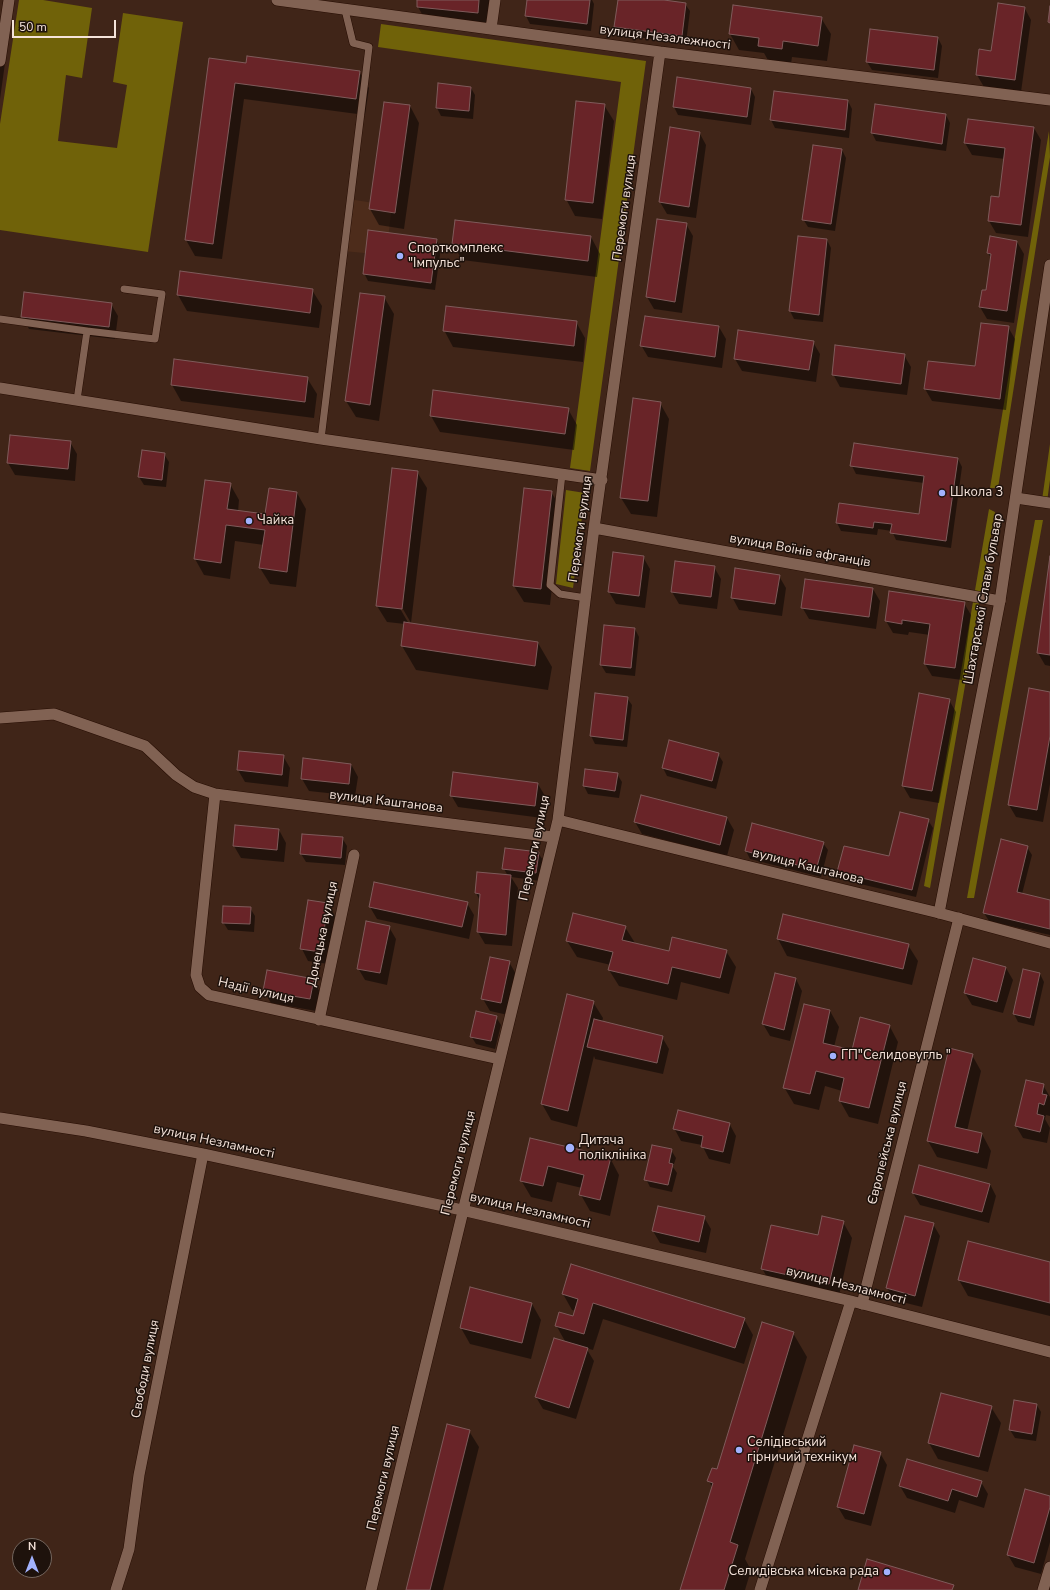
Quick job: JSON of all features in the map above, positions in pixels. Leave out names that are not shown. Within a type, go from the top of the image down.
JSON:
[{"type":"street","points":[[0,61],[9,0]]},
{"type":"street","name":"вулиця Незалежності","points":[[277,0],[660,52],[1050,100]]},
{"type":"street","points":[[491,29],[495,0]]},
{"type":"street","name":"Перемоги вулиця","points":[[371,1590],[462,1210],[558,820],[594,528],[602,480],[660,52]]},
{"type":"street","name":"Шахтарської Слави бульвар","points":[[939,913],[1000,601],[1050,265]]},
{"type":"street","points":[[0,388],[320,439],[602,480]]},
{"type":"street","points":[[1016,498],[1050,504]]},
{"type":"street","name":"вулиця Воїнів афганців","points":[[594,528],[1000,601]]},
{"type":"street","name":"вулиця Каштанова","points":[[0,718],[54,714],[145,746],[176,776],[194,787],[215,794],[553,837]]},
{"type":"street","name":"Надії вулиця","points":[[215,794],[196,975],[200,988],[209,995],[499,1059]]},
{"type":"street","name":"вулиця Каштанова","points":[[558,820],[939,913],[1050,943]]},
{"type":"street","name":"Донецька вулиця","points":[[319,1020],[354,855]]},
{"type":"street","name":"Європейська вулиця","points":[[862,1304],[959,918]]},
{"type":"street","name":"вулиця Незламності","points":[[0,1118],[86,1131],[203,1154],[462,1210],[851,1301],[1050,1352]]},
{"type":"street","name":"Свободи вулиця","points":[[116,1590],[130,1549],[139,1475],[203,1154]]},
{"type":"street","points":[[760,1590],[851,1301]]},
{"type":"street","points":[[1043,1590],[1050,1567]]},
{"type":"lane","points":[[320,439],[369,47],[353,42],[345,10]]},
{"type":"lane","points":[[0,319],[155,339],[162,294],[124,289]]},
{"type":"lane","points":[[77,400],[87,331]]},
{"type":"lane","points":[[562,474],[550,585],[560,594],[586,598]]},
{"type":"shaded area","points":[[19,0],[43,0],[92,8],[82,78],[66,75],[58,141],[117,148],[127,85],[113,82],[123,13],[183,22],[148,252],[0,230],[0,124]]},
{"type":"shaded area","points":[[381,24],[646,61],[590,471],[570,468],[621,82],[378,47]]},
{"type":"shaded area","points":[[1049,131],[1050,157],[998,488],[990,488]]},
{"type":"shaded area","points":[[349,199],[392,206],[386,255],[343,251]]},
{"type":"shaded area","points":[[1050,444],[1050,480],[1047,502],[1042,500]]},
{"type":"shaded area","points":[[566,490],[585,493],[573,588],[556,584]]},
{"type":"shaded area","points":[[989,509],[995,512],[930,888],[924,886]]},
{"type":"shaded area","points":[[1035,520],[1043,520],[974,898],[967,898]]},
{"type":"building","points":[[417,0],[479,0],[478,13],[417,7]]},
{"type":"building","points":[[527,0],[590,0],[587,24],[525,16]]},
{"type":"building","points":[[618,0],[664,0],[686,3],[682,36],[614,27]]},
{"type":"building","points":[[998,3],[1025,7],[1015,80],[976,75],[979,49],[991,51]]},
{"type":"building","points":[[733,5],[822,17],[818,46],[783,41],[782,49],[758,46],[759,38],[729,34]]},
{"type":"building","points":[[1050,6],[1050,23],[1048,22]]},
{"type":"building","points":[[870,29],[938,37],[934,70],[866,62]]},
{"type":"building","points":[[247,56],[360,71],[356,99],[235,83],[213,244],[185,240],[209,58],[246,63]]},
{"type":"building","points":[[677,77],[751,88],[747,117],[673,107]]},
{"type":"building","points":[[438,83],[471,87],[469,111],[436,108]]},
{"type":"building","points":[[774,91],[848,100],[845,130],[770,120]]},
{"type":"building","points":[[576,101],[605,104],[593,203],[565,200]]},
{"type":"building","points":[[384,102],[410,105],[395,213],[369,209]]},
{"type":"building","points":[[875,104],[946,114],[942,144],[871,133]]},
{"type":"building","points":[[968,119],[1034,127],[1021,225],[988,221],[991,196],[999,197],[1005,148],[964,143]]},
{"type":"building","points":[[670,127],[700,132],[689,207],[659,202]]},
{"type":"building","points":[[813,145],[842,149],[831,224],[802,220]]},
{"type":"building","points":[[657,219],[687,223],[675,302],[646,297]]},
{"type":"building","points":[[455,220],[591,236],[588,261],[452,244]]},
{"type":"building","name":"Спорткомплекс \"Імпульс\"","points":[[368,230],[437,239],[431,283],[363,274]]},
{"type":"building","points":[[798,236],[827,239],[819,315],[789,311]]},
{"type":"building","points":[[990,236],[1017,241],[1007,311],[979,307],[982,290],[986,290],[991,254],[987,253]]},
{"type":"building","points":[[180,271],[313,289],[310,313],[177,295]]},
{"type":"building","points":[[24,292],[112,303],[109,327],[21,317]]},
{"type":"building","points":[[360,293],[385,296],[370,405],[345,401]]},
{"type":"building","points":[[446,306],[577,321],[574,346],[443,331]]},
{"type":"building","points":[[645,316],[719,326],[715,357],[640,346]]},
{"type":"building","points":[[981,323],[1009,326],[1000,399],[924,389],[928,361],[975,366]]},
{"type":"building","points":[[738,330],[814,341],[809,370],[734,359]]},
{"type":"building","points":[[835,345],[905,354],[901,384],[832,375]]},
{"type":"building","points":[[174,359],[308,377],[305,402],[171,385]]},
{"type":"building","points":[[433,390],[569,408],[565,434],[430,416]]},
{"type":"building","points":[[633,398],[661,402],[648,501],[620,498]]},
{"type":"building","points":[[10,435],[71,441],[68,469],[7,463]]},
{"type":"building","points":[[854,443],[958,458],[946,541],[890,533],[892,524],[874,522],[873,528],[836,523],[839,503],[919,514],[924,476],[850,466]]},
{"type":"building","points":[[142,450],[165,453],[162,480],[138,477]]},
{"type":"building","points":[[392,468],[418,471],[402,609],[376,606]]},
{"type":"building","points":[[205,480],[231,483],[227,509],[265,514],[269,488],[297,492],[287,572],[259,568],[265,530],[226,525],[221,563],[194,559]]},
{"type":"building","points":[[524,488],[552,491],[541,589],[513,586]]},
{"type":"building","points":[[613,552],[644,556],[639,596],[608,592]]},
{"type":"building","points":[[1050,556],[1050,655],[1037,653]]},
{"type":"building","points":[[675,561],[715,566],[711,597],[671,592]]},
{"type":"building","points":[[735,568],[780,575],[775,604],[731,598]]},
{"type":"building","points":[[805,579],[873,588],[869,617],[801,608]]},
{"type":"building","points":[[889,591],[965,602],[955,668],[924,664],[930,624],[902,620],[902,624],[885,621]]},
{"type":"building","points":[[404,622],[538,642],[535,666],[401,646]]},
{"type":"building","points":[[604,625],[635,628],[631,668],[600,665]]},
{"type":"building","points":[[1029,688],[1050,692],[1050,736],[1037,810],[1008,805]]},
{"type":"building","points":[[595,693],[628,697],[623,740],[590,736]]},
{"type":"building","points":[[919,693],[950,699],[932,791],[902,786]]},
{"type":"building","points":[[669,740],[719,753],[712,781],[662,768]]},
{"type":"building","points":[[239,751],[284,755],[282,775],[237,770]]},
{"type":"building","points":[[303,758],[351,764],[349,784],[301,779]]},
{"type":"building","points":[[585,769],[618,773],[615,791],[583,786]]},
{"type":"building","points":[[453,772],[538,783],[535,806],[450,796]]},
{"type":"building","points":[[641,795],[727,817],[720,845],[634,822]]},
{"type":"building","points":[[900,812],[929,819],[912,890],[837,872],[844,846],[889,856]]},
{"type":"building","points":[[752,823],[824,842],[816,870],[745,851]]},
{"type":"building","points":[[235,825],[279,829],[277,850],[233,846]]},
{"type":"building","points":[[302,834],[343,837],[341,858],[300,854]]},
{"type":"building","points":[[1001,839],[1028,846],[1017,892],[1050,900],[1050,929],[983,913]]},
{"type":"building","points":[[505,848],[539,852],[536,873],[502,869]]},
{"type":"building","points":[[477,872],[511,875],[506,935],[477,932],[480,894],[475,893]]},
{"type":"building","points":[[374,882],[468,902],[462,927],[369,907]]},
{"type":"building","points":[[308,900],[328,903],[321,952],[300,949]]},
{"type":"building","points":[[223,906],[251,907],[250,924],[222,923]]},
{"type":"building","points":[[573,913],[626,926],[622,940],[669,951],[672,937],[727,950],[720,978],[672,967],[668,984],[608,970],[613,952],[566,941]]},
{"type":"building","points":[[783,914],[909,944],[903,969],[777,939]]},
{"type":"building","points":[[366,921],[390,926],[380,973],[357,969]]},
{"type":"building","points":[[490,957],[510,961],[501,1003],[481,999]]},
{"type":"building","points":[[973,958],[1006,967],[997,1002],[964,993]]},
{"type":"building","points":[[1023,969],[1040,973],[1030,1018],[1013,1014]]},
{"type":"building","points":[[267,970],[314,979],[310,999],[263,991]]},
{"type":"building","points":[[775,973],[796,978],[784,1030],[762,1024]]},
{"type":"building","points":[[567,994],[594,1001],[568,1111],[541,1104]]},
{"type":"building","points":[[804,1004],[830,1010],[823,1043],[852,1050],[860,1017],[890,1025],[869,1108],[839,1101],[844,1078],[816,1071],[810,1094],[783,1088]]},
{"type":"building","points":[[476,1011],[497,1016],[491,1041],[470,1037]]},
{"type":"building","points":[[594,1019],[663,1036],[657,1063],[587,1047]]},
{"type":"building","points":[[949,1048],[973,1054],[955,1127],[982,1133],[978,1153],[927,1141]]},
{"type":"building","points":[[1026,1080],[1044,1084],[1042,1094],[1047,1095],[1044,1105],[1039,1103],[1037,1114],[1044,1116],[1040,1132],[1015,1126]]},
{"type":"building","points":[[678,1110],[730,1123],[723,1152],[701,1147],[703,1136],[673,1129]]},
{"type":"building","points":[[530,1138],[611,1157],[600,1200],[579,1195],[584,1175],[548,1166],[543,1186],[520,1181]]},
{"type":"building","points":[[652,1145],[672,1149],[669,1163],[673,1164],[668,1185],[644,1180]]},
{"type":"building","points":[[919,1165],[990,1184],[982,1212],[912,1193]]},
{"type":"building","points":[[658,1206],[705,1216],[699,1242],[652,1231]]},
{"type":"building","points":[[822,1216],[844,1221],[829,1284],[761,1269],[771,1225],[818,1235]]},
{"type":"building","points":[[905,1216],[934,1223],[915,1296],[886,1288]]},
{"type":"building","points":[[968,1241],[1050,1262],[1050,1303],[958,1280]]},
{"type":"building","points":[[571,1264],[745,1318],[735,1348],[593,1303],[584,1334],[555,1326],[559,1312],[573,1316],[578,1299],[562,1294]]},
{"type":"building","points":[[470,1287],[532,1303],[522,1343],[460,1328]]},
{"type":"building","points":[[762,1322],[794,1332],[730,1542],[738,1545],[724,1590],[680,1590],[713,1483],[707,1481],[712,1468],[717,1469]]},
{"type":"building","points":[[554,1338],[588,1348],[569,1408],[535,1397]]},
{"type":"building","points":[[941,1393],[992,1406],[979,1457],[928,1443]]},
{"type":"building","points":[[1014,1400],[1037,1404],[1032,1434],[1009,1430]]},
{"type":"building","points":[[447,1424],[470,1430],[430,1590],[406,1590]]},
{"type":"building","points":[[854,1445],[881,1452],[864,1514],[837,1507]]},
{"type":"building","points":[[907,1459],[982,1481],[977,1497],[952,1489],[948,1501],[899,1486]]},
{"type":"building","points":[[1025,1489],[1050,1496],[1050,1507],[1034,1563],[1007,1555]]},
{"type":"building","name":"Селидівська міська рада","points":[[867,1559],[954,1585],[952,1590],[858,1590]]},
{"type":"place","name":"Спорткомплекс \"Імпульс\"","points":[[400,256]]},
{"type":"place","name":"Школа 3","points":[[942,493]]},
{"type":"place","name":"Чайка","points":[[249,521]]},
{"type":"place","name":"ГП\"Селидовугль \"","points":[[833,1056]]},
{"type":"place","name":"Дитяча поліклініка","points":[[570,1148]]},
{"type":"place","name":"Селідівський гірничий технікум","points":[[739,1450]]},
{"type":"place","name":"Селидівська міська рада","points":[[887,1572]]}]
